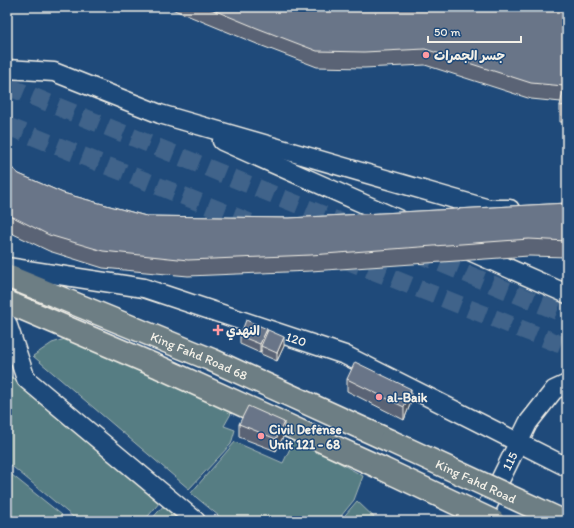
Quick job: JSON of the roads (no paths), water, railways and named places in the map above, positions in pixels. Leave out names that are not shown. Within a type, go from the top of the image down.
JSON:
[{"type":"main road","name":"King Fahd Road 68","points":[[7,276],[212,360],[390,441]]},
{"type":"main road","points":[[7,302],[159,367],[494,521]]},
{"type":"main road","name":"King Fahd Road","points":[[390,441],[563,521]]},
{"type":"street","points":[[7,69],[54,72],[160,114],[422,230]]},
{"type":"street","points":[[160,114],[489,209],[528,209]]},
{"type":"street","points":[[451,243],[567,294]]},
{"type":"street","name":"120","points":[[7,266],[144,288],[345,355],[567,467]]},
{"type":"street","points":[[7,324],[26,378],[196,521]]},
{"type":"street","name":"115","points":[[480,521],[528,422],[554,390],[567,384]]},
{"type":"tunnel","points":[[7,86],[348,225]]},
{"type":"tunnel","points":[[7,126],[259,226]]},
{"type":"tunnel","points":[[416,253],[567,315]]},
{"type":"tunnel","points":[[343,259],[567,347]]},
{"type":"place","name":"جسر الجمرات","points":[[426,55]]},
{"type":"place","name":"النهدي","points":[[218,330]]},
{"type":"place","name":"al-Baik","points":[[379,397]]},
{"type":"place","name":"Civil Defense Unit 121 - 68","points":[[261,436]]}]
